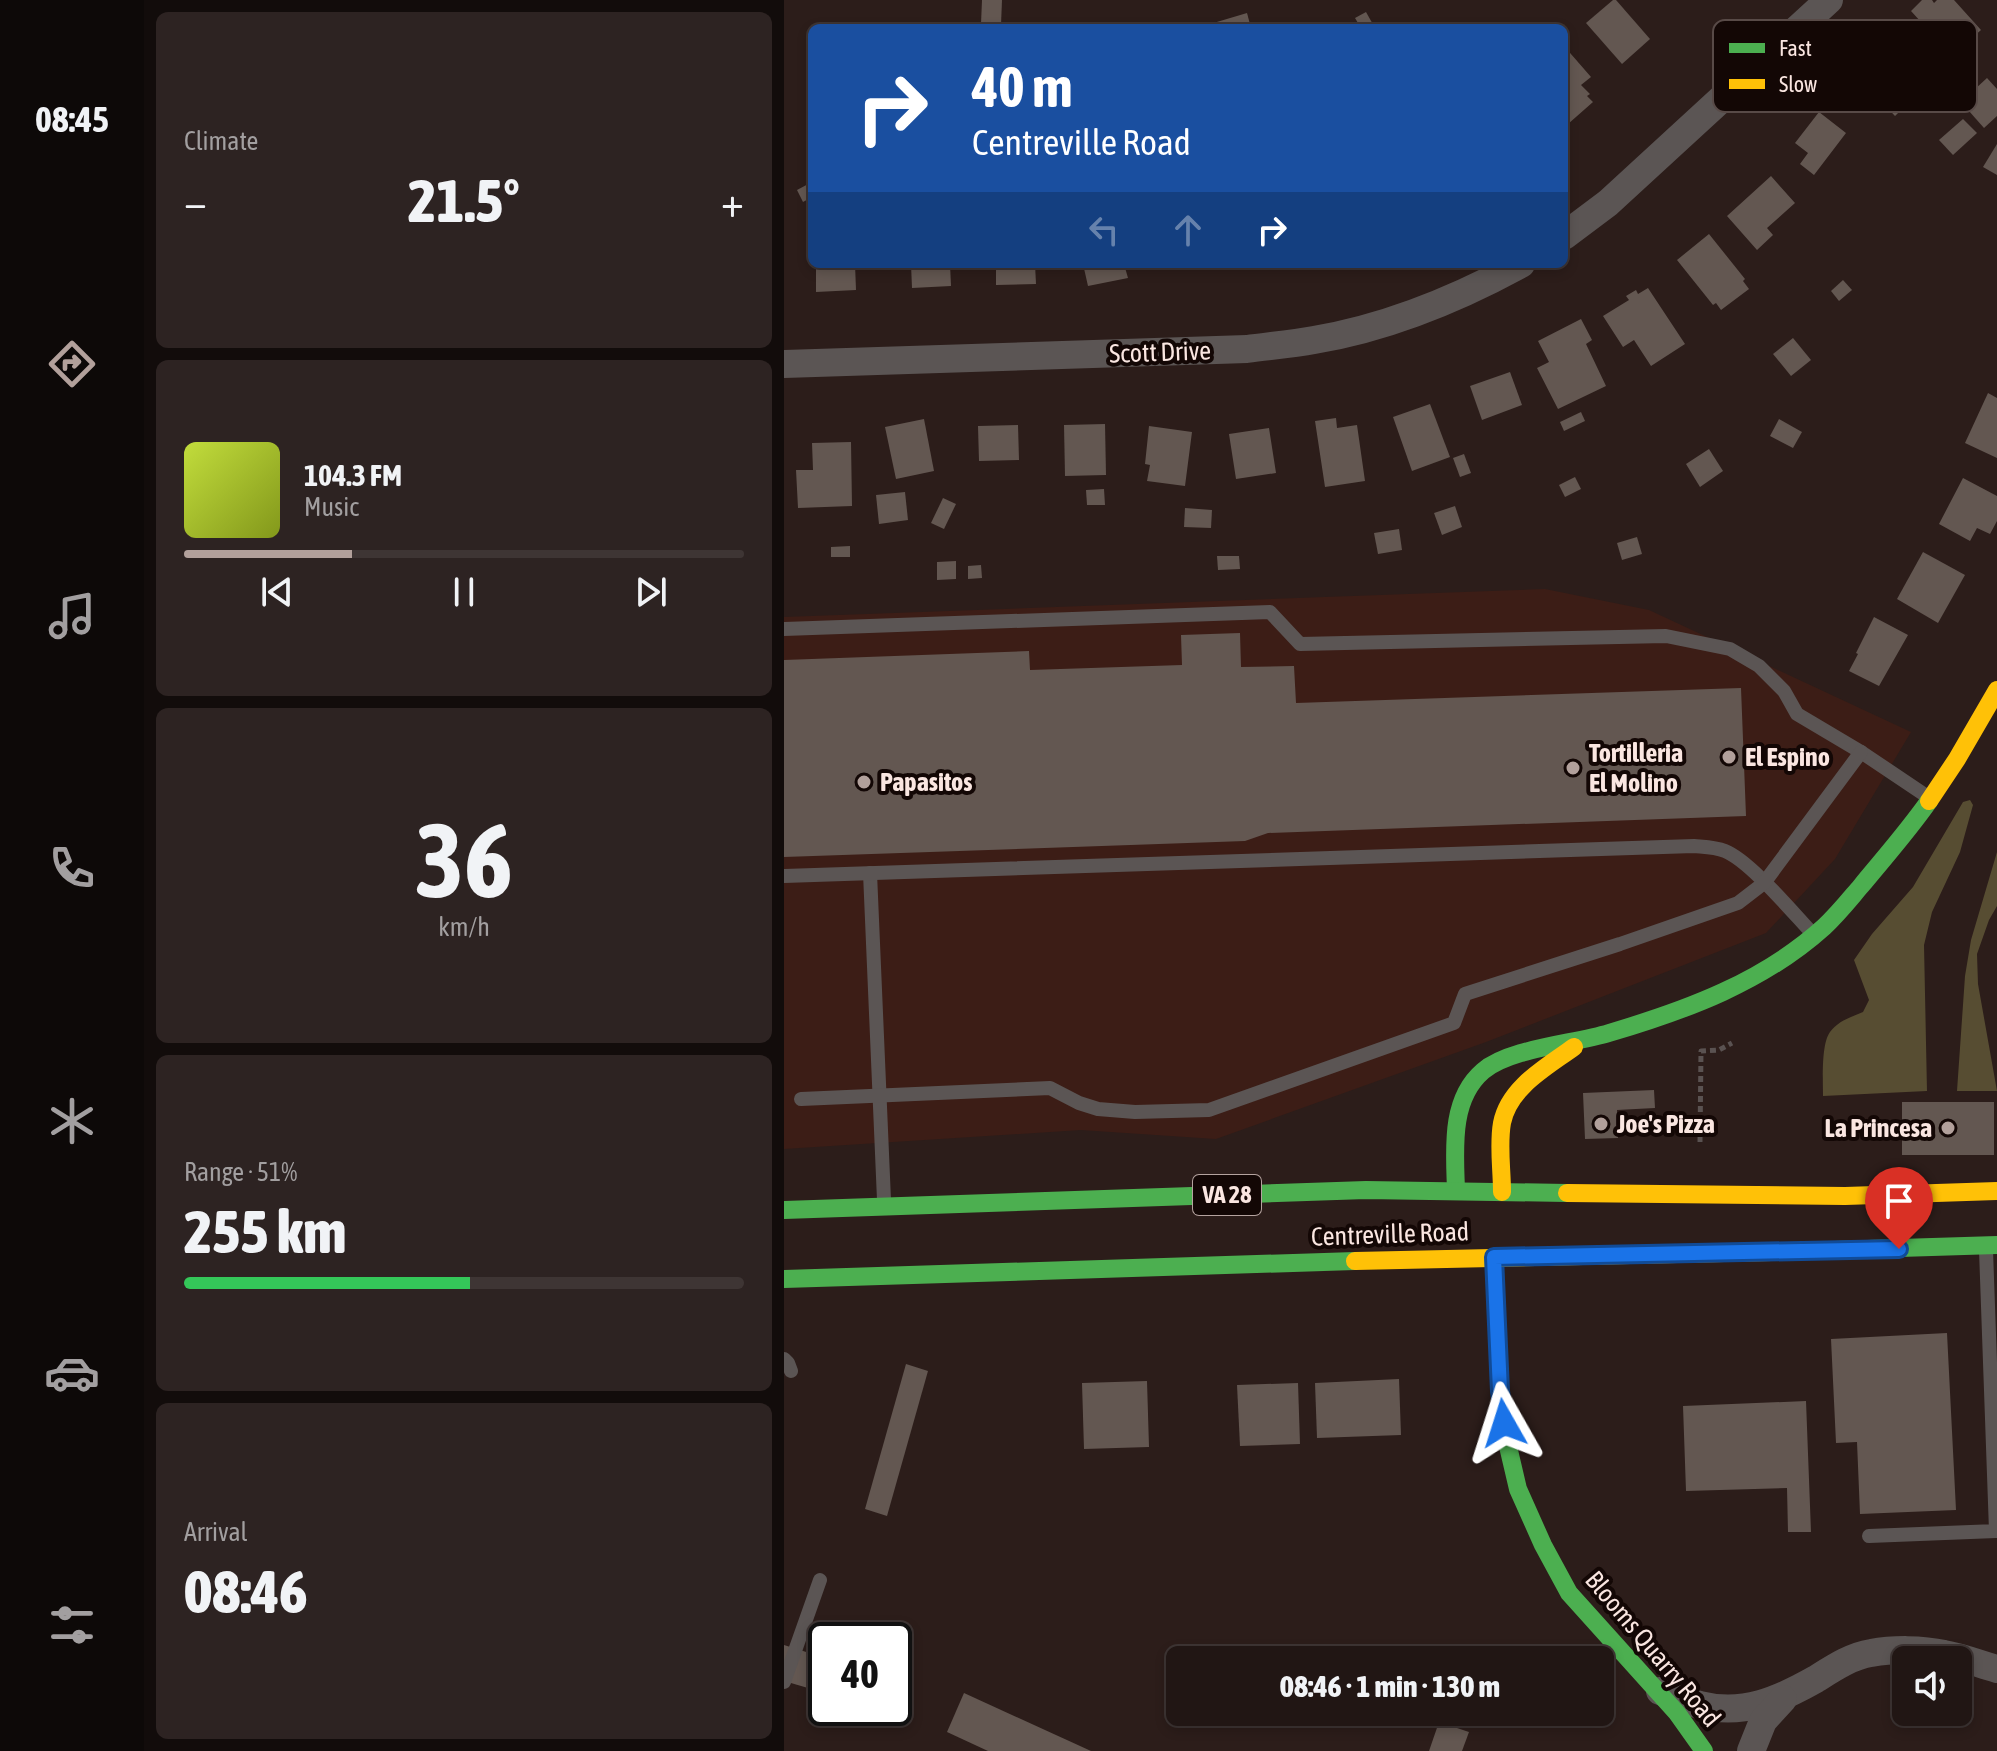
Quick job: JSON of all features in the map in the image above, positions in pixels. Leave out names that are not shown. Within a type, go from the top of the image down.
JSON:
[{"type":"main road","points":[[1456,1191],[1459,1117],[1463,1100],[1481,1073],[1492,1065],[1523,1053],[1582,1040],[1717,997],[1767,969],[1815,936],[1895,846],[1931,799],[1997,690]]},
{"type":"main road","points":[[1502,1192],[1502,1124],[1510,1100],[1521,1087],[1582,1040]]},
{"type":"main road","name":"Centreville Road","points":[[784,1210],[1366,1190],[1845,1196],[1997,1191]]},
{"type":"main road","points":[[1551,1210],[1619,1193]]},
{"type":"main road","name":"Centreville Road","points":[[784,1279],[1494,1251],[1840,1251],[1991,1245]]},
{"type":"main road","name":"Blooms Quarry Road","points":[[1494,1251],[1500,1391],[1518,1489],[1569,1593],[1677,1713],[1704,1751]]},
{"type":"street","points":[[1807,20],[1829,0]]},
{"type":"street","points":[[1568,233],[1608,203],[1713,107]]},
{"type":"street","name":"Scott Drive","points":[[784,364],[1247,349],[1315,340],[1382,324],[1459,295],[1513,268]]},
{"type":"street","points":[[1657,1690],[1701,1705],[1721,1708],[1759,1706],[1787,1695],[1841,1663],[1869,1653],[1942,1653],[1997,1669]]},
{"type":"street","points":[[1751,1751],[1763,1721],[1787,1695]]},
{"type":"lane","points":[[784,629],[1270,612],[1300,644],[1666,636],[1730,649],[1759,666],[1784,691],[1797,714],[1931,799]]},
{"type":"lane","points":[[801,1099],[1050,1088],[1098,1109],[1135,1112],[1209,1110],[1454,1023],[1465,994],[1738,903],[1764,883],[1861,752]]},
{"type":"lane","points":[[784,876],[1694,846],[1727,851],[1743,862],[1815,936]]},
{"type":"lane","points":[[870,873],[884,1207]]},
{"type":"lane","points":[[1869,1536],[1996,1531],[1991,1245]]},
{"type":"lane","points":[[784,1682],[820,1580]]},
{"type":"path","points":[[1700,1142],[1701,1051],[1719,1050],[1732,1043]]},
{"type":"shaded area","points":[[1545,589],[1649,610],[1911,732],[1835,859],[1766,933],[1486,1042],[1216,1139],[1081,1130],[784,1149],[784,617]]},
{"type":"shaded area","points":[[1970,800],[1973,805],[1960,852],[1932,912],[1924,945],[1927,1091],[1823,1096],[1827,1038],[1837,1025],[1863,1012],[1869,1000],[1854,960],[1913,887],[1963,802]]},
{"type":"shaded area","points":[[1997,852],[1997,906],[1977,954],[1978,984],[1997,1091],[1957,1091],[1965,976],[1971,940]]},
{"type":"building","points":[[982,0],[1002,0],[1001,24],[981,24]]},
{"type":"building","points":[[1613,0],[1650,39],[1622,64],[1586,23]]},
{"type":"building","points":[[1922,0],[1932,0],[1934,3],[1937,0],[1954,0],[1972,20],[1919,20],[1911,11]]},
{"type":"building","points":[[1366,12],[1373,24],[1359,24],[1355,18]]},
{"type":"building","points":[[1247,13],[1250,24],[1210,24]]},
{"type":"building","points":[[1568,51],[1591,77],[1581,85],[1593,102],[1568,124]]},
{"type":"building","points":[[1987,78],[1997,89],[1997,116],[1984,128],[1970,112],[1977,112],[1977,87]]},
{"type":"building","points":[[1819,112],[1846,133],[1814,175],[1800,164],[1808,153],[1795,143]]},
{"type":"building","points":[[1963,119],[1977,133],[1953,155],[1939,140]]},
{"type":"building","points":[[1997,144],[1997,175],[1983,167]]},
{"type":"building","points":[[1771,176],[1795,203],[1767,228],[1773,235],[1757,250],[1727,216]]},
{"type":"building","points":[[808,184],[808,199],[803,202],[797,190]]},
{"type":"building","points":[[1709,234],[1745,279],[1743,281],[1749,289],[1721,310],[1716,303],[1713,305],[1677,260]]},
{"type":"building","points":[[816,268],[855,268],[856,290],[816,292]]},
{"type":"building","points":[[911,268],[950,268],[951,286],[912,288]]},
{"type":"building","points":[[996,268],[1035,268],[1036,284],[996,285]]},
{"type":"building","points":[[1084,268],[1125,268],[1128,278],[1088,286]]},
{"type":"building","points":[[1164,268],[1203,268],[1203,269]]},
{"type":"building","points":[[1843,280],[1852,290],[1839,301],[1831,291]]},
{"type":"building","points":[[1648,288],[1685,344],[1651,366],[1634,340],[1623,347],[1603,316],[1629,300],[1626,296]]},
{"type":"building","points":[[1581,319],[1592,340],[1586,344],[1606,386],[1558,409],[1537,368],[1549,362],[1538,341]]},
{"type":"building","points":[[1793,338],[1811,360],[1791,376],[1773,354]]},
{"type":"building","points":[[1510,372],[1522,405],[1482,420],[1470,386]]},
{"type":"building","points":[[1988,393],[1997,398],[1997,458],[1965,443]]},
{"type":"building","points":[[1430,404],[1450,457],[1412,471],[1393,417]]},
{"type":"building","points":[[1581,412],[1585,421],[1564,431],[1560,422]]},
{"type":"building","points":[[1336,418],[1337,428],[1357,425],[1365,481],[1325,487],[1315,421]]},
{"type":"building","points":[[924,419],[934,471],[896,479],[885,427]]},
{"type":"building","points":[[1779,419],[1802,432],[1793,448],[1770,436]]},
{"type":"building","points":[[1105,424],[1106,475],[1065,476],[1064,425]]},
{"type":"building","points":[[1018,425],[1019,460],[979,461],[978,426]]},
{"type":"building","points":[[1149,426],[1192,432],[1185,486],[1147,481],[1150,465],[1145,464]]},
{"type":"building","points":[[1269,428],[1276,473],[1236,479],[1229,434]]},
{"type":"building","points":[[851,442],[852,506],[798,508],[796,470],[813,470],[812,443]]},
{"type":"building","points":[[1709,449],[1723,471],[1700,487],[1686,464]]},
{"type":"building","points":[[1464,454],[1471,473],[1460,477],[1453,458]]},
{"type":"building","points":[[1575,477],[1581,489],[1565,497],[1559,485]]},
{"type":"building","points":[[1963,478],[1997,496],[1997,521],[1990,534],[1977,528],[1970,541],[1939,524]]},
{"type":"building","points":[[1104,489],[1105,505],[1087,505],[1086,490]]},
{"type":"building","points":[[905,492],[908,520],[879,524],[876,495]]},
{"type":"building","points":[[943,498],[956,504],[944,529],[931,523]]},
{"type":"building","points":[[1455,506],[1462,527],[1442,535],[1434,513]]},
{"type":"building","points":[[1185,508],[1212,510],[1211,528],[1184,527]]},
{"type":"building","points":[[1399,529],[1402,550],[1378,554],[1374,533]]},
{"type":"building","points":[[1637,537],[1642,554],[1622,560],[1617,543]]},
{"type":"building","points":[[850,546],[850,557],[831,557],[831,547]]},
{"type":"building","points":[[1923,552],[1965,575],[1938,623],[1897,599]]},
{"type":"building","points":[[1217,556],[1239,556],[1240,569],[1218,570]]},
{"type":"building","points":[[956,561],[956,579],[937,580],[937,562]]},
{"type":"building","points":[[981,565],[982,578],[968,579],[968,566]]},
{"type":"building","points":[[1874,617],[1908,635],[1879,686],[1849,671]]},
{"type":"building","points":[[1240,633],[1241,667],[1294,666],[1296,703],[1741,688],[1746,816],[1268,833],[1245,841],[784,857],[784,660],[1029,651],[1030,670],[1182,665],[1181,635]]},
{"type":"building","name":"Joe's Pizza","points":[[1654,1090],[1655,1108],[1617,1110],[1618,1138],[1585,1139],[1583,1093]]},
{"type":"building","name":"La Princesa","points":[[1902,1102],[1994,1102],[1994,1155],[1902,1155]]},
{"type":"building","points":[[1947,1333],[1956,1510],[1860,1514],[1857,1442],[1836,1443],[1831,1339]]},
{"type":"building","points":[[906,1364],[928,1371],[887,1516],[865,1509]]},
{"type":"building","points":[[1399,1379],[1401,1435],[1317,1438],[1315,1383]]},
{"type":"building","points":[[1147,1381],[1149,1447],[1084,1449],[1082,1383]]},
{"type":"building","points":[[1298,1383],[1300,1444],[1240,1446],[1237,1385]]},
{"type":"building","points":[[1806,1401],[1811,1532],[1788,1532],[1787,1488],[1686,1491],[1683,1406]]},
{"type":"building","points":[[784,1645],[808,1653],[808,1688],[784,1681]]},
{"type":"building","points":[[964,1693],[1091,1751],[988,1751],[947,1732]]},
{"type":"building","points":[[1438,1726],[1451,1726],[1469,1732],[1462,1751],[1429,1751]]},
{"type":"traffic: fast","points":[[1456,1191],[1455,1144],[1459,1111],[1464,1096],[1483,1071],[1509,1057],[1595,1037],[1695,1004],[1776,964],[1834,917],[1929,801]]},
{"type":"traffic: fast","points":[[784,1210],[1366,1190],[1567,1193]]},
{"type":"traffic: fast","points":[[1771,1252],[1997,1245]]},
{"type":"traffic: fast","points":[[1494,1257],[1500,1391],[1518,1489],[1569,1593],[1677,1713],[1704,1751]]},
{"type":"traffic: fast","points":[[784,1279],[1355,1261]]},
{"type":"traffic: slow","points":[[1929,801],[1997,690]]},
{"type":"traffic: slow","points":[[1502,1192],[1500,1140],[1506,1110],[1530,1079],[1574,1047]]},
{"type":"traffic: slow","points":[[1567,1193],[1845,1196],[1997,1191]]},
{"type":"traffic: slow","points":[[1355,1261],[1771,1252]]},
{"type":"place","name":"El Espino","points":[[1729,757]]},
{"type":"place","name":"Tortilleria El Molino","points":[[1573,768]]},
{"type":"place","name":"Papasitos","points":[[864,782]]},
{"type":"place","name":"Joe's Pizza","points":[[1601,1124]]},
{"type":"place","name":"La Princesa","points":[[1948,1128]]},
{"type":"route","points":[[1504,1423],[1494,1257],[1899,1249]]}]
